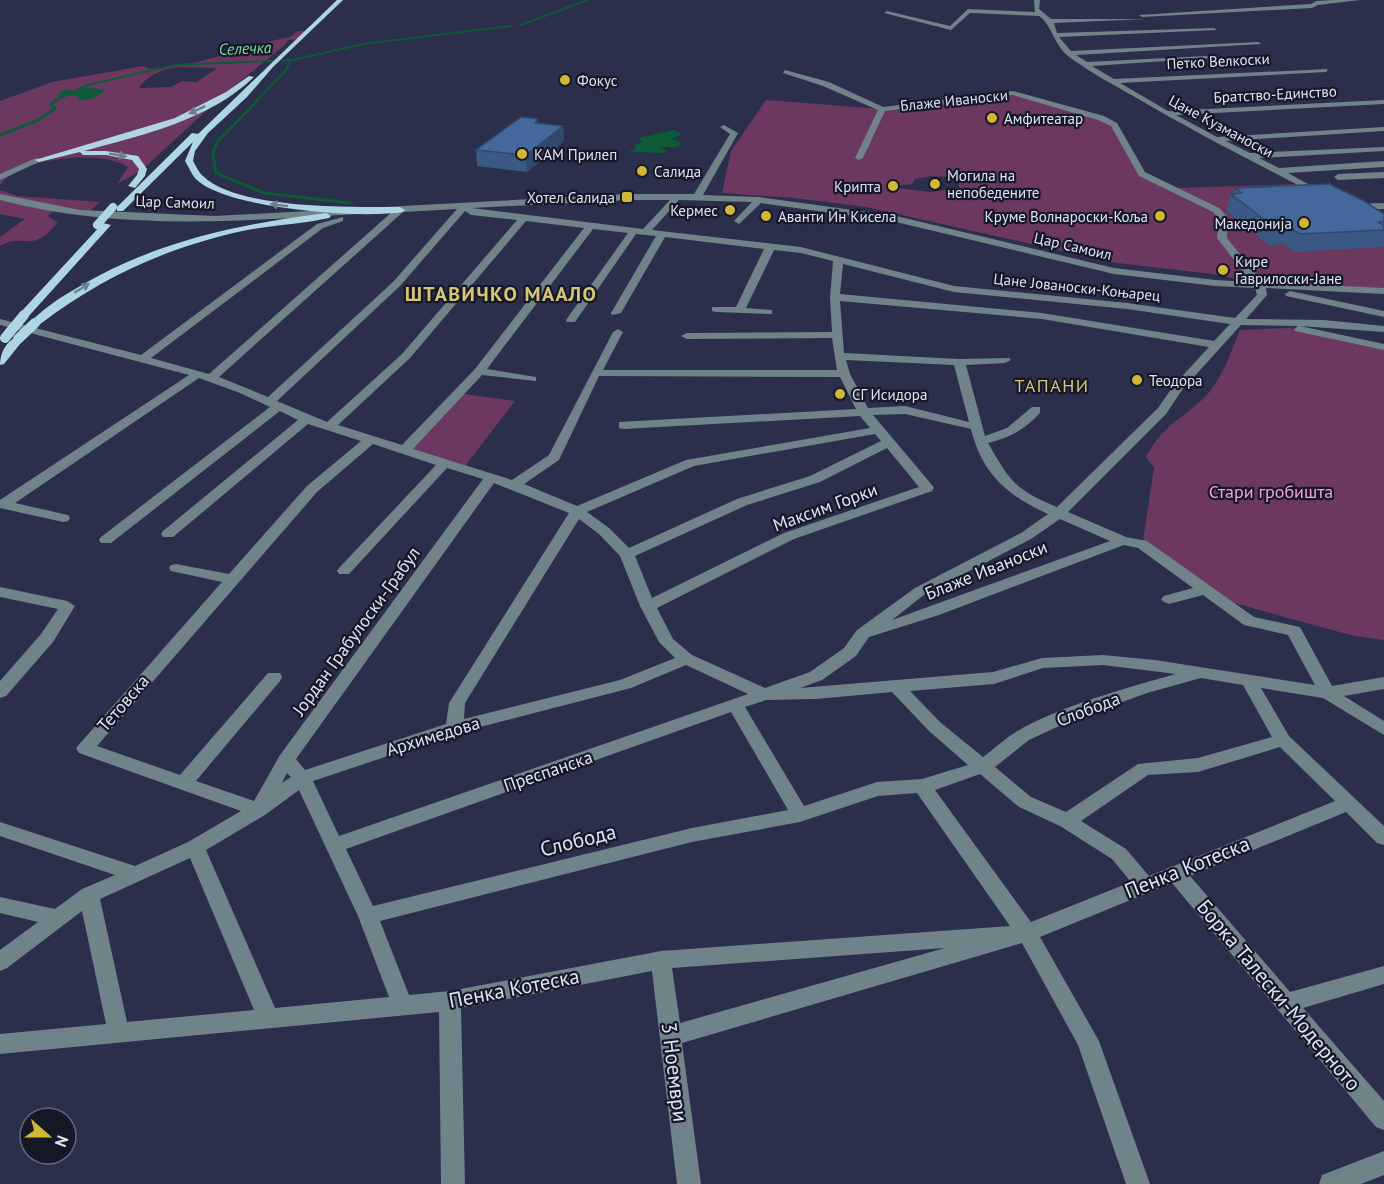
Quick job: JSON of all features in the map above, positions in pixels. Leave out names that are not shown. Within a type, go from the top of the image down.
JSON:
[{"type":"main road","points":[[3,342],[117,208],[340,0]]},
{"type":"main road","points":[[39,160],[186,115],[225,96],[267,67]]},
{"type":"main road","points":[[267,67],[253,88],[201,136],[193,147],[189,161],[195,175],[223,191],[259,202],[311,208],[396,213]]},
{"type":"main road","points":[[39,160],[84,153],[106,153],[135,159],[141,163],[141,176],[117,208]]},
{"type":"main road","points":[[0,362],[18,339],[36,328],[73,293],[105,274],[190,241],[257,226],[350,214]]},
{"type":"street","points":[[1037,0],[1037,11]]},
{"type":"street","points":[[967,5],[1037,11],[1050,21],[1312,6],[1316,3],[1357,0]]},
{"type":"street","points":[[887,13],[951,28],[968,11],[1037,11]]},
{"type":"street","name":"Цане Кузманоски","points":[[1050,21],[1054,35],[1069,53],[1097,72],[1215,139],[1330,198]]},
{"type":"street","points":[[1054,35],[1214,30]]},
{"type":"street","name":"Петко Велкоски","points":[[1069,53],[1258,44]]},
{"type":"street","name":"Петко Велкоски","points":[[1085,64],[1207,62],[1097,72]]},
{"type":"street","name":"Петко Велкоски","points":[[1112,81],[1326,70]]},
{"type":"street","points":[[785,72],[826,84],[882,109]]},
{"type":"street","name":"Блаже Иваноски","points":[[763,694],[816,676],[850,652],[863,633],[920,591],[1026,536],[1060,512],[1162,411],[1178,388],[1262,295],[1260,286],[1222,238],[1224,218],[1216,210],[1143,174],[1113,125],[1101,118],[1013,93],[882,109],[859,158]]},
{"type":"street","name":"Братство-Единство","points":[[1167,113],[1384,102]]},
{"type":"street","points":[[698,197],[706,178],[734,133],[724,127]]},
{"type":"street","points":[[1215,139],[1384,129]]},
{"type":"street","points":[[1249,156],[1384,149]]},
{"type":"street","points":[[0,177],[39,160]]},
{"type":"street","points":[[1277,171],[1384,164]]},
{"type":"street","points":[[1294,180],[1384,175]]},
{"type":"street","name":"Цар Самоил","points":[[0,197],[55,210],[164,218],[396,213],[464,206],[677,197],[759,200],[896,219],[1114,271],[1180,280],[1260,286],[1384,291]]},
{"type":"street","points":[[646,231],[677,197]]},
{"type":"street","points":[[739,221],[759,200]]},
{"type":"street","points":[[509,216],[514,204]]},
{"type":"street","points":[[1366,217],[1344,205],[1384,206]]},
{"type":"street","points":[[106,540],[274,403],[379,301],[447,230],[464,206]]},
{"type":"street","name":"Цане Јованоски-Коњарец","points":[[464,206],[471,212],[771,245],[838,259],[954,289],[1127,306],[1238,322],[1324,323],[1384,329]]},
{"type":"street","points":[[143,359],[320,226],[336,220],[396,213]]},
{"type":"street","points":[[2,504],[204,376],[358,250],[396,213]]},
{"type":"street","points":[[329,427],[406,356],[525,217]]},
{"type":"street","points":[[405,450],[479,371],[592,224]]},
{"type":"street","points":[[571,320],[635,229]]},
{"type":"street","points":[[616,313],[663,233]]},
{"type":"street","points":[[740,310],[771,245]]},
{"type":"street","name":"Максим Горки","points":[[648,606],[808,528],[873,506],[907,498],[927,488],[864,413],[844,374],[839,356],[835,297],[838,259]]},
{"type":"street","points":[[1260,286],[1330,304],[1384,314]]},
{"type":"street","points":[[954,289],[974,298],[1042,316]]},
{"type":"street","points":[[835,297],[1042,316],[1218,345]]},
{"type":"street","points":[[716,309],[768,312]]},
{"type":"street","points":[[0,322],[36,328],[204,376],[274,403],[306,419],[514,485],[577,511],[604,531],[627,554],[648,606],[667,642],[686,658],[763,694],[816,693],[994,678],[1042,663],[1103,660],[1202,672],[1327,693],[1384,683]]},
{"type":"street","points":[[1274,323],[1384,347]]},
{"type":"street","points":[[514,485],[554,457],[618,332]]},
{"type":"street","points":[[687,336],[837,335]]},
{"type":"street","points":[[839,356],[959,362],[1005,360]]},
{"type":"street","points":[[959,362],[980,441],[1004,482],[1028,500],[1123,541],[1142,544],[1249,621],[1294,631],[1327,693],[1384,729]]},
{"type":"street","points":[[479,371],[532,378]]},
{"type":"street","points":[[595,373],[844,374]]},
{"type":"street","points":[[623,425],[905,410],[976,427]]},
{"type":"street","points":[[980,441],[1001,437],[1020,427],[1036,410]]},
{"type":"street","points":[[168,534],[306,419]]},
{"type":"street","points":[[454,728],[457,703],[577,511],[691,463],[879,430]]},
{"type":"street","name":"Тетовска","points":[[258,810],[85,748],[230,579],[312,489],[370,440]]},
{"type":"street","points":[[627,554],[742,502],[815,478],[890,442]]},
{"type":"street","name":"Јордан Грабулоски-Грабул","points":[[344,571],[444,464]]},
{"type":"street","name":"Јордан Грабулоски-Грабул","points":[[258,810],[286,760],[490,479]]},
{"type":"street","points":[[2,504],[63,518]]},
{"type":"street","name":"Блаже Иваноски","points":[[863,633],[919,618],[1066,560],[1123,541]]},
{"type":"street","points":[[176,568],[230,579]]},
{"type":"street","points":[[1169,599],[1205,590]]},
{"type":"street","points":[[0,592],[67,606],[47,638],[0,692]]},
{"type":"street","name":"Архимедова","points":[[0,962],[88,895],[195,847],[258,810],[302,778],[454,728],[625,684],[686,658]]},
{"type":"street","name":"Слобода","points":[[368,916],[692,835],[800,815],[877,789],[922,786],[948,780],[983,766],[1023,736],[1064,717],[1142,689],[1202,672]]},
{"type":"street","points":[[184,783],[274,677]]},
{"type":"street","points":[[1248,680],[1283,740],[1384,838]]},
{"type":"street","points":[[897,687],[935,726],[1025,802],[1067,821],[1119,854],[1144,884]]},
{"type":"street","name":"Преспанска","points":[[333,846],[736,706],[763,694]]},
{"type":"street","points":[[736,706],[800,815]]},
{"type":"street","points":[[1067,821],[1144,769],[1198,765],[1283,740]]},
{"type":"street","points":[[286,760],[302,778],[368,916],[403,1006]]},
{"type":"street","points":[[922,786],[1027,933],[1088,1041],[1138,1184]]},
{"type":"street","name":"Пенка Котеска","points":[[671,1036],[1027,933],[1348,803]]},
{"type":"street","points":[[0,829],[133,873]]},
{"type":"street","points":[[195,847],[268,1019]]},
{"type":"street","name":"Борка Талески-Модерното","points":[[1175,872],[1384,1119]]},
{"type":"street","points":[[88,895],[119,1034]]},
{"type":"street","points":[[0,905],[55,918]]},
{"type":"street","name":"Пенка Котеска","points":[[0,1044],[450,1001],[661,960],[1027,933]]},
{"type":"street","name":"3 Ноември","points":[[661,960],[689,1184]]},
{"type":"street","points":[[1286,1003],[1384,975]]},
{"type":"street","points":[[450,1001],[453,1184]]},
{"type":"street","points":[[1331,1184],[1384,1163]]},
{"type":"green space","points":[[298,31],[306,31],[298,39],[288,40],[143,169],[117,184],[128,167],[116,161],[81,157],[42,162],[24,168],[10,175],[0,185],[0,101],[52,82],[143,66],[149,69],[198,62],[233,52],[231,50],[290,37]],"holes":[[[217,68],[197,82],[182,81],[171,87],[139,88],[151,76],[167,69]]]},
{"type":"green space","points":[[1022,94],[1114,125],[1143,174],[1173,188],[1303,184],[1384,226],[1384,291],[1260,286],[1221,275],[1117,263],[866,207],[794,198],[722,193],[731,151],[766,100],[882,109]],"holes":[[[932,176],[948,177],[959,183],[959,188],[931,192],[888,187],[912,184],[915,179]]]},
{"type":"green space","points":[[0,190],[17,196],[100,202],[88,213],[55,210],[47,216],[58,222],[41,238],[34,241],[8,242],[0,246],[0,237],[25,219],[0,214]]},
{"type":"green space","name":"Стари гробишта","points":[[1290,328],[1384,347],[1384,640],[1354,636],[1234,603],[1143,541],[1154,467],[1146,457],[1152,446],[1166,430],[1197,405],[1211,390],[1226,365],[1240,330]]},
{"type":"green space","points":[[457,393],[515,401],[462,470],[405,450]]},
{"type":"shaded area","points":[[84,87],[106,90],[92,99],[76,100],[80,98],[74,95],[58,98],[60,95],[57,95],[64,90],[78,91]]},
{"type":"shaded area","points":[[673,130],[682,134],[672,139],[682,143],[677,147],[660,147],[667,151],[666,153],[629,152],[642,141],[639,138]]},
{"type":"building","points":[[521,117],[538,119],[535,123],[563,126],[526,155],[476,150]]},
{"type":"building","points":[[1329,184],[1364,201],[1384,214],[1384,222],[1378,222],[1384,226],[1384,230],[1300,234],[1290,227],[1275,228],[1231,194],[1242,193],[1235,188]]},
{"type":"waterway","name":"Селечка","points":[[521,25],[587,0]]},
{"type":"waterway","name":"Селечка","points":[[290,60],[363,44],[511,26]]},
{"type":"waterway","name":"Селечка","points":[[56,100],[87,85],[175,65],[290,60]]},
{"type":"waterway","points":[[256,101],[287,69],[290,60]]},
{"type":"waterway","name":"Селечка","points":[[0,135],[36,121],[55,109],[51,104],[56,100]]},
{"type":"waterway","points":[[258,100],[217,142],[213,154],[216,173],[264,193],[350,203]]},
{"type":"place","name":"Фокус","points":[[565,80]]},
{"type":"place","name":"Амфитеатар","points":[[992,118]]},
{"type":"place","name":"КАМ Прилеп","points":[[522,154]]},
{"type":"place","name":"Салида","points":[[642,171]]},
{"type":"place","name":"Могила на непобедените","points":[[935,184]]},
{"type":"place","name":"Крипта","points":[[893,186]]},
{"type":"place","name":"Хотел Салида","points":[[627,197]]},
{"type":"place","name":"Кермес","points":[[730,210]]},
{"type":"place","name":"Аванти Ин Кисела","points":[[766,216]]},
{"type":"place","name":"Круме Волнароски-Коља","points":[[1160,216]]},
{"type":"place","name":"Македонија","points":[[1304,223]]},
{"type":"place","name":"Кире Гаврилоски-Јане","points":[[1223,270]]},
{"type":"place","name":"Теодора","points":[[1137,380]]},
{"type":"place","name":"СГ Исидора","points":[[840,394]]},
{"type":"district","name":"ШТАВИЧКО МААЛО","points":[[501,294]]},
{"type":"district","name":"ТАПАНИ","points":[[1052,385]]}]
